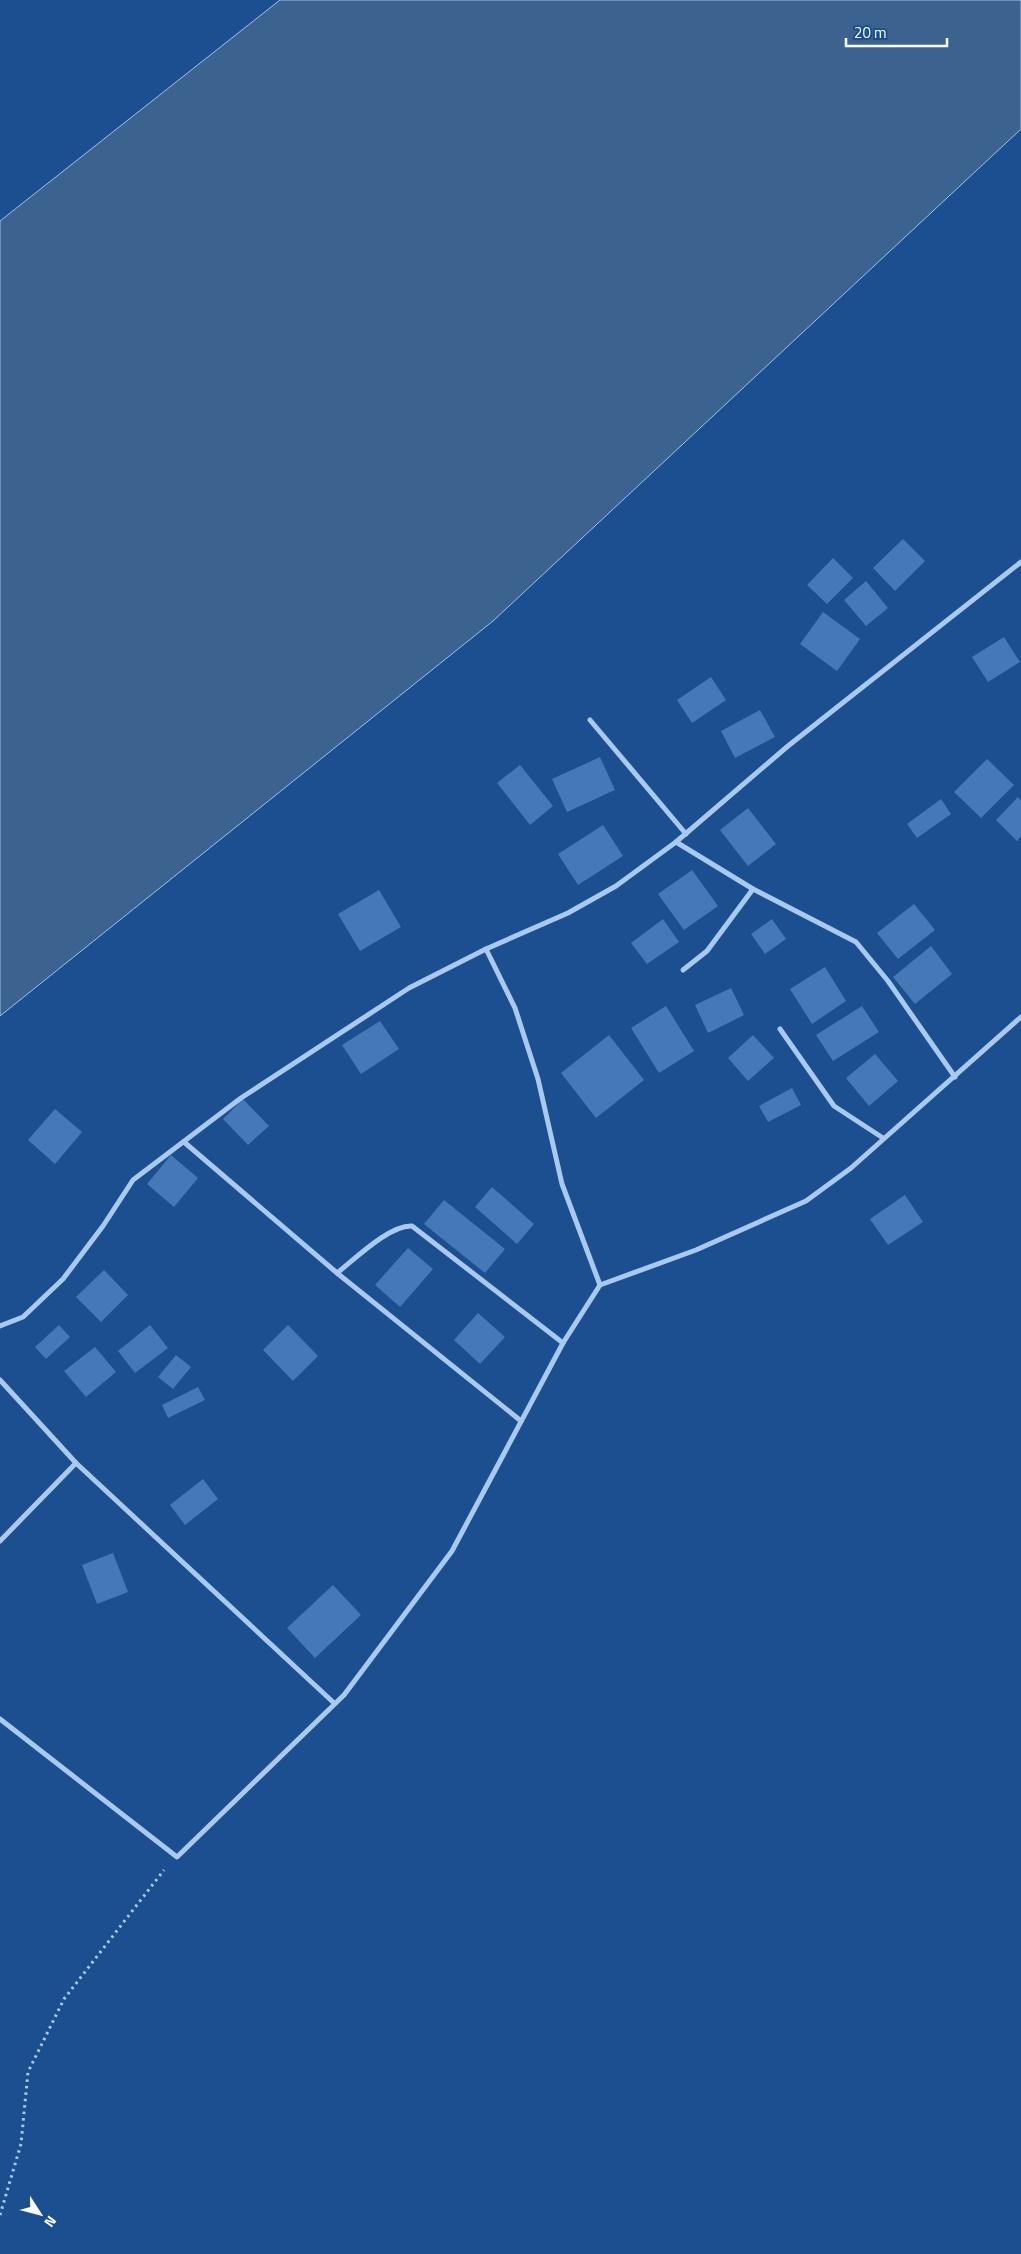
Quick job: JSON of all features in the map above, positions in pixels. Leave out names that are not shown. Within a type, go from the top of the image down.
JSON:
[{"type":"street","points":[[0,1326],[23,1317],[63,1279],[133,1180],[241,1098],[409,988],[486,949],[568,913],[616,886],[686,834],[788,746],[1021,562]]},
{"type":"street","points":[[590,720],[686,834]]},
{"type":"street","points":[[676,842],[753,889],[856,942],[888,981],[955,1077]]},
{"type":"street","points":[[683,970],[707,951],[753,889]]},
{"type":"street","points":[[486,949],[515,1008],[538,1079],[562,1184],[600,1285]]},
{"type":"street","points":[[0,1719],[177,1857],[353,1684],[452,1551],[563,1343],[600,1285],[696,1250],[806,1201],[851,1168],[1021,1017]]},
{"type":"street","points":[[780,1029],[834,1106],[883,1138]]},
{"type":"street","points":[[184,1142],[337,1273],[521,1421]]},
{"type":"street","points":[[337,1273],[382,1238],[404,1226],[412,1226],[563,1343]]},
{"type":"street","points":[[0,1380],[76,1463],[334,1703]]},
{"type":"street","points":[[0,1541],[76,1463]]},
{"type":"path","points":[[0,2215],[21,2144],[28,2072],[64,1999],[162,1872],[177,1857]]},
{"type":"water","points":[[280,0],[1021,0],[1021,129],[493,621],[0,1016],[0,221]]},
{"type":"building","points":[[903,539],[925,561],[895,591],[873,568]]},
{"type":"building","points":[[833,558],[853,578],[827,604],[807,585]]},
{"type":"building","points":[[866,581],[888,608],[866,626],[844,600]]},
{"type":"building","points":[[823,612],[860,639],[837,671],[800,644]]},
{"type":"building","points":[[1004,637],[1020,662],[988,682],[972,657]]},
{"type":"building","points":[[711,677],[726,700],[692,723],[677,700]]},
{"type":"building","points":[[760,710],[775,737],[735,758],[721,731]]},
{"type":"building","points":[[600,757],[615,790],[567,812],[552,779]]},
{"type":"building","points":[[987,759],[1014,785],[981,818],[954,792]]},
{"type":"building","points":[[520,765],[553,806],[530,825],[497,783]]},
{"type":"building","points":[[1018,797],[1021,801],[1021,836],[1017,841],[996,820]]},
{"type":"building","points":[[941,799],[951,814],[917,838],[907,824]]},
{"type":"building","points":[[748,808],[776,844],[748,866],[720,830]]},
{"type":"building","points":[[603,825],[623,856],[578,885],[558,854]]},
{"type":"building","points":[[692,870],[718,906],[684,930],[658,894]]},
{"type":"building","points":[[379,890],[401,927],[360,951],[338,914]]},
{"type":"building","points":[[914,904],[935,930],[898,959],[877,933]]},
{"type":"building","points":[[663,919],[679,942],[647,964],[631,943]]},
{"type":"building","points":[[772,919],[786,939],[765,954],[751,934]]},
{"type":"building","points":[[931,946],[952,974],[915,1004],[893,977]]},
{"type":"building","points":[[825,967],[846,1001],[812,1024],[790,989]]},
{"type":"building","points":[[731,988],[744,1015],[708,1033],[695,1005]]},
{"type":"building","points":[[666,1006],[694,1051],[659,1073],[631,1028]]},
{"type":"building","points":[[862,1006],[879,1032],[833,1061],[816,1035]]},
{"type":"building","points":[[380,1021],[399,1049],[361,1074],[342,1045]]},
{"type":"building","points":[[609,1035],[644,1080],[596,1118],[561,1073]]},
{"type":"building","points":[[753,1035],[774,1058],[748,1081],[728,1058]]},
{"type":"building","points":[[875,1054],[898,1081],[869,1106],[846,1078]]},
{"type":"building","points":[[792,1088],[801,1105],[768,1122],[759,1106]]},
{"type":"building","points":[[243,1099],[269,1126],[248,1145],[223,1119]]},
{"type":"building","points":[[55,1109],[82,1132],[55,1164],[28,1140]]},
{"type":"building","points":[[171,1155],[198,1178],[174,1207],[147,1184]]},
{"type":"building","points":[[492,1187],[534,1224],[517,1244],[475,1207]]},
{"type":"building","points":[[905,1195],[923,1222],[888,1245],[870,1219]]},
{"type":"building","points":[[444,1200],[505,1249],[485,1273],[424,1224]]},
{"type":"building","points":[[408,1248],[433,1269],[400,1307],[375,1285]]},
{"type":"building","points":[[104,1270],[128,1295],[101,1322],[76,1297]]},
{"type":"building","points":[[478,1313],[505,1337],[480,1364],[454,1340]]},
{"type":"building","points":[[59,1325],[70,1337],[46,1359],[35,1347]]},
{"type":"building","points":[[150,1325],[168,1348],[135,1373],[118,1351]]},
{"type":"building","points":[[288,1325],[318,1356],[293,1381],[263,1350]]},
{"type":"building","points":[[95,1347],[116,1372],[86,1397],[64,1371]]},
{"type":"building","points":[[176,1355],[191,1367],[173,1389],[158,1377]]},
{"type":"building","points":[[198,1387],[205,1400],[168,1418],[162,1405]]},
{"type":"building","points":[[203,1479],[218,1499],[185,1525],[170,1505]]},
{"type":"building","points":[[113,1553],[128,1592],[97,1604],[82,1565]]},
{"type":"building","points":[[333,1585],[361,1615],[315,1658],[287,1628]]}]
